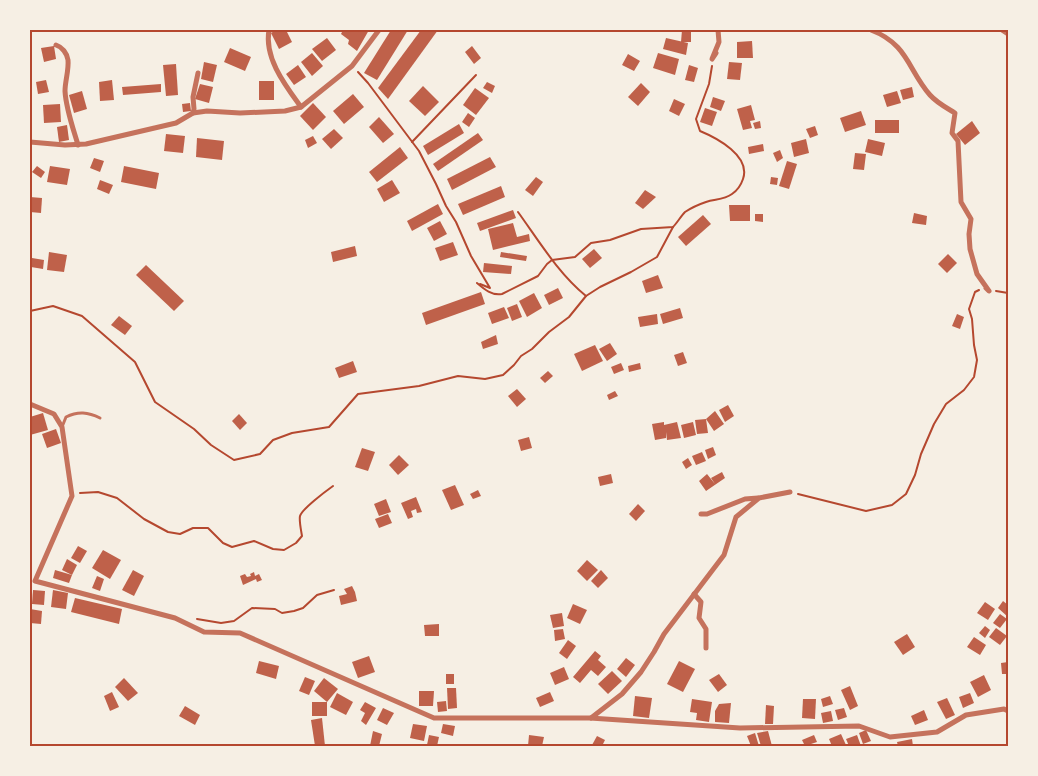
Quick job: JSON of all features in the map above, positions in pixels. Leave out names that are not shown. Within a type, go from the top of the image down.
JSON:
[{"type":"street","points":[[269,30],[270,53],[277,72],[286,88],[301,107]]},
{"type":"street","points":[[30,142],[66,145],[86,144],[176,123],[193,113],[207,111],[240,113],[285,111],[301,107],[352,66],[379,30]]},
{"type":"street","points":[[716,53],[712,59],[719,42],[718,30]]},
{"type":"street","points":[[871,30],[884,35],[897,46],[930,95],[955,113],[952,133],[958,141],[961,202],[972,219],[969,234],[970,249],[977,274],[990,291],[986,288]]},
{"type":"street","points":[[1002,30],[1008,34]]},
{"type":"street","points":[[56,46],[59,46],[64,51],[68,59],[65,94],[78,145]]},
{"type":"street","points":[[193,113],[193,97],[198,73]]},
{"type":"street","points":[[30,404],[54,414],[62,427],[72,496],[35,582],[175,618],[204,632],[240,633],[434,718],[590,718],[740,728],[859,726],[890,737],[937,732],[966,715],[1004,709],[1008,711]]},
{"type":"street","points":[[701,514],[707,514],[745,499],[790,492]]},
{"type":"street","points":[[590,718],[622,694],[630,685],[654,652],[664,634],[724,555],[736,518],[759,498]]},
{"type":"street","points":[[694,594],[701,602],[700,618],[706,629],[706,648]]},
{"type":"lane","points":[[62,427],[66,417],[75,413],[92,414],[100,418]]},
{"type":"path","points":[[30,311],[54,306],[82,316],[135,362],[155,402],[234,460],[260,454],[273,440],[292,433],[329,427],[358,394],[419,386],[458,376],[485,379],[503,375],[521,356],[570,317],[586,296],[656,257],[673,227],[685,213],[707,202],[720,200],[732,195],[740,187],[745,176],[740,158],[726,145],[700,131],[696,122],[709,84],[716,53]]},
{"type":"path","points":[[352,66],[368,83],[419,151],[456,222],[471,256],[490,288],[477,283],[491,293],[502,294],[538,276],[552,260],[574,257],[591,242],[610,240],[642,229],[673,227]]},
{"type":"path","points":[[412,142],[476,75]]},
{"type":"path","points":[[518,212],[552,260],[574,286],[586,296]]},
{"type":"path","points":[[790,492],[866,511],[892,505],[906,494],[934,424],[946,404],[964,390],[974,377],[977,360],[969,309],[975,292],[986,288],[996,292],[1008,293]]},
{"type":"path","points":[[72,496],[83,492],[98,492],[117,498],[144,519],[168,532],[180,534],[193,528],[208,528],[223,543],[232,547],[254,541],[273,549],[284,550],[296,543],[302,536],[300,516],[305,507],[316,501],[332,486]]},
{"type":"path","points":[[192,617],[221,622],[234,620],[252,608],[275,609],[282,613],[294,612],[303,608],[317,595],[334,590]]},
{"type":"building","points":[[276,30],[286,30],[292,42],[279,49],[271,33]]},
{"type":"building","points":[[343,30],[369,30],[357,51],[348,44],[349,40],[341,34]]},
{"type":"building","points":[[391,30],[408,30],[377,80],[364,73]]},
{"type":"building","points":[[421,30],[438,30],[388,99],[378,88]]},
{"type":"building","points":[[682,30],[691,30],[691,42],[681,42]]},
{"type":"building","points":[[327,38],[336,50],[322,61],[312,49]]},
{"type":"building","points":[[666,38],[688,43],[686,55],[663,49]]},
{"type":"building","points":[[752,41],[753,58],[737,58],[737,42]]},
{"type":"building","points":[[54,46],[56,59],[44,62],[41,48]]},
{"type":"building","points":[[472,46],[481,58],[474,64],[465,52]]},
{"type":"building","points":[[230,48],[251,57],[245,71],[224,62]]},
{"type":"building","points":[[312,53],[323,66],[312,76],[301,62]]},
{"type":"building","points":[[658,53],[679,59],[675,75],[653,68]]},
{"type":"building","points":[[628,54],[640,61],[634,71],[622,65]]},
{"type":"building","points":[[204,62],[217,65],[213,82],[201,79]]},
{"type":"building","points":[[729,62],[742,63],[740,80],[727,79]]},
{"type":"building","points":[[176,64],[178,95],[166,96],[163,65]]},
{"type":"building","points":[[298,65],[306,77],[294,85],[286,74]]},
{"type":"building","points":[[689,65],[698,68],[694,82],[685,80]]},
{"type":"building","points":[[46,80],[49,92],[38,94],[36,82]]},
{"type":"building","points":[[112,80],[114,100],[100,101],[99,82]]},
{"type":"building","points":[[259,81],[274,81],[274,100],[259,100]]},
{"type":"building","points":[[487,82],[495,86],[492,93],[483,88]]},
{"type":"building","points":[[641,83],[650,92],[638,106],[628,97]]},
{"type":"building","points":[[161,84],[161,92],[123,95],[122,87]]},
{"type":"building","points":[[200,84],[213,87],[209,103],[195,99]]},
{"type":"building","points":[[423,86],[439,102],[425,116],[409,101]]},
{"type":"building","points":[[912,87],[914,97],[903,100],[900,90]]},
{"type":"building","points":[[475,88],[489,98],[476,115],[463,105]]},
{"type":"building","points":[[82,91],[87,109],[74,113],[69,95]]},
{"type":"building","points":[[897,91],[901,103],[887,107],[883,95]]},
{"type":"building","points":[[353,94],[364,107],[344,124],[333,111]]},
{"type":"building","points":[[713,97],[725,101],[721,111],[710,107]]},
{"type":"building","points":[[674,99],[685,104],[679,116],[669,111]]},
{"type":"building","points":[[190,103],[191,111],[183,112],[182,104]]},
{"type":"building","points":[[313,103],[326,117],[313,130],[300,116]]},
{"type":"building","points":[[60,104],[61,122],[44,123],[43,105]]},
{"type":"building","points":[[751,105],[755,120],[750,121],[752,128],[743,130],[737,109]]},
{"type":"building","points":[[705,108],[717,112],[712,126],[700,122]]},
{"type":"building","points":[[861,111],[866,125],[845,132],[840,118]]},
{"type":"building","points":[[468,113],[475,118],[469,127],[462,122]]},
{"type":"building","points":[[379,117],[394,134],[383,143],[369,127]]},
{"type":"building","points":[[875,120],[899,120],[899,133],[875,133]]},
{"type":"building","points":[[760,121],[761,128],[755,129],[753,123]]},
{"type":"building","points":[[972,121],[980,133],[965,145],[956,134]]},
{"type":"building","points":[[459,124],[464,133],[428,155],[423,146]]},
{"type":"building","points":[[67,125],[69,140],[59,142],[57,127]]},
{"type":"building","points":[[815,126],[818,135],[810,138],[806,129]]},
{"type":"building","points":[[334,129],[343,138],[331,149],[322,139]]},
{"type":"building","points":[[478,133],[483,140],[438,171],[433,164]]},
{"type":"building","points":[[166,134],[185,136],[183,153],[164,151]]},
{"type":"building","points":[[313,136],[317,143],[308,148],[305,140]]},
{"type":"building","points":[[197,138],[224,141],[222,160],[196,157]]},
{"type":"building","points":[[806,139],[809,153],[794,157],[791,143]]},
{"type":"building","points":[[868,139],[885,143],[882,156],[865,152]]},
{"type":"building","points":[[763,144],[764,151],[749,154],[748,147]]},
{"type":"building","points":[[400,147],[408,158],[377,182],[369,172]]},
{"type":"building","points":[[780,150],[783,158],[777,162],[773,153]]},
{"type":"building","points":[[855,153],[866,154],[864,170],[853,169]]},
{"type":"building","points":[[490,157],[496,167],[452,190],[447,179]]},
{"type":"building","points":[[94,158],[104,161],[100,172],[90,168]]},
{"type":"building","points":[[787,161],[797,164],[789,189],[779,186]]},
{"type":"building","points":[[37,166],[45,172],[41,178],[32,172]]},
{"type":"building","points":[[50,166],[70,169],[67,185],[47,182]]},
{"type":"building","points":[[124,166],[159,173],[156,189],[121,182]]},
{"type":"building","points":[[536,177],[543,182],[533,196],[525,190]]},
{"type":"building","points":[[771,177],[778,178],[777,185],[770,184]]},
{"type":"building","points":[[100,180],[113,185],[109,194],[97,189]]},
{"type":"building","points":[[392,180],[400,193],[384,202],[377,189]]},
{"type":"building","points":[[501,186],[505,197],[463,215],[458,204]]},
{"type":"building","points":[[645,190],[656,197],[643,209],[635,203]]},
{"type":"building","points":[[30,197],[42,198],[41,213],[30,212]]},
{"type":"building","points":[[438,204],[443,214],[412,231],[407,221]]},
{"type":"building","points":[[729,205],[750,205],[750,221],[730,221]]},
{"type":"building","points":[[513,210],[516,218],[480,231],[477,223]]},
{"type":"building","points":[[914,213],[927,216],[926,225],[912,223]]},
{"type":"building","points":[[755,214],[763,214],[763,222],[755,221]]},
{"type":"building","points":[[703,215],[711,224],[686,246],[678,237]]},
{"type":"building","points":[[440,221],[447,234],[434,241],[427,228]]},
{"type":"building","points":[[513,223],[517,237],[529,234],[530,241],[493,250],[488,229]]},
{"type":"building","points":[[453,242],[458,255],[440,261],[435,248]]},
{"type":"building","points":[[355,246],[357,256],[333,262],[331,252]]},
{"type":"building","points":[[594,249],[602,258],[590,268],[582,259]]},
{"type":"building","points":[[49,252],[67,255],[64,272],[47,270]]},
{"type":"building","points":[[501,252],[527,256],[526,261],[500,257]]},
{"type":"building","points":[[948,254],[957,263],[947,273],[938,264]]},
{"type":"building","points":[[32,258],[44,260],[43,269],[31,267]]},
{"type":"building","points":[[484,263],[512,266],[511,274],[483,272]]},
{"type":"building","points":[[146,265],[184,301],[174,311],[136,275]]},
{"type":"building","points":[[658,275],[663,288],[646,293],[642,281]]},
{"type":"building","points":[[558,288],[563,298],[549,305],[544,295]]},
{"type":"building","points":[[481,292],[485,304],[426,325],[422,313]]},
{"type":"building","points":[[534,293],[542,308],[527,317],[519,301]]},
{"type":"building","points":[[517,304],[522,317],[512,321],[507,308]]},
{"type":"building","points":[[504,307],[509,318],[492,324],[488,313]]},
{"type":"building","points":[[680,308],[683,318],[663,324],[660,314]]},
{"type":"building","points":[[657,314],[658,324],[640,327],[638,317]]},
{"type":"building","points":[[957,314],[964,317],[960,329],[952,326]]},
{"type":"building","points":[[119,316],[132,326],[125,335],[111,325]]},
{"type":"building","points":[[496,335],[498,344],[483,349],[481,342]]},
{"type":"building","points":[[610,343],[617,354],[607,361],[599,349]]},
{"type":"building","points":[[595,345],[603,361],[582,371],[574,354]]},
{"type":"building","points":[[683,352],[687,363],[678,366],[674,355]]},
{"type":"building","points":[[353,361],[357,372],[339,378],[335,368]]},
{"type":"building","points":[[621,363],[624,370],[614,374],[611,367]]},
{"type":"building","points":[[640,363],[641,369],[629,372],[628,366]]},
{"type":"building","points":[[548,371],[553,376],[545,383],[540,378]]},
{"type":"building","points":[[517,389],[526,399],[517,407],[508,396]]},
{"type":"building","points":[[615,391],[618,396],[609,400],[607,395]]},
{"type":"building","points":[[728,405],[734,416],[725,422],[719,410]]},
{"type":"building","points":[[715,411],[724,424],[714,431],[706,419]]},
{"type":"building","points":[[43,413],[48,430],[30,435],[30,417]]},
{"type":"building","points":[[239,414],[247,423],[240,430],[232,421]]},
{"type":"building","points":[[706,419],[708,433],[697,434],[695,420]]},
{"type":"building","points":[[664,422],[664,425],[677,422],[681,438],[667,440],[666,432],[666,438],[655,440],[652,424]]},
{"type":"building","points":[[693,422],[696,435],[684,438],[681,425]]},
{"type":"building","points":[[56,429],[61,443],[47,448],[42,434]]},
{"type":"building","points":[[529,437],[532,448],[521,451],[518,440]]},
{"type":"building","points":[[713,447],[716,455],[708,459],[705,450]]},
{"type":"building","points":[[362,448],[375,452],[368,471],[355,467]]},
{"type":"building","points":[[702,452],[706,461],[696,465],[692,456]]},
{"type":"building","points":[[399,455],[409,465],[398,475],[389,465]]},
{"type":"building","points":[[688,458],[692,465],[686,469],[682,462]]},
{"type":"building","points":[[722,472],[725,478],[706,491],[699,481],[707,474],[715,484],[711,478]]},
{"type":"building","points":[[611,474],[613,483],[600,486],[598,477]]},
{"type":"building","points":[[455,485],[464,505],[451,510],[442,490]]},
{"type":"building","points":[[478,490],[481,496],[473,499],[470,494]]},
{"type":"building","points":[[416,497],[422,512],[417,513],[416,509],[411,511],[413,517],[408,519],[401,503]]},
{"type":"building","points":[[386,499],[391,512],[379,516],[374,504]]},
{"type":"building","points":[[638,504],[645,511],[636,521],[629,514]]},
{"type":"building","points":[[388,514],[392,523],[379,528],[375,519]]},
{"type":"building","points":[[78,546],[87,551],[80,563],[71,558]]},
{"type":"building","points":[[103,550],[121,560],[110,579],[92,568]]},
{"type":"building","points":[[67,559],[77,565],[72,575],[62,570]]},
{"type":"building","points":[[587,560],[598,570],[587,581],[577,571]]},
{"type":"building","points":[[55,570],[72,575],[69,583],[53,578]]},
{"type":"building","points":[[133,570],[144,576],[134,596],[122,590]]},
{"type":"building","points":[[601,570],[608,578],[598,588],[591,581]]},
{"type":"building","points":[[254,572],[255,576],[259,574],[262,580],[257,582],[256,579],[243,585],[240,576],[245,574],[247,577],[251,576],[250,574]]},
{"type":"building","points":[[97,576],[104,579],[100,591],[92,588]]},
{"type":"building","points":[[352,586],[357,601],[341,605],[339,596],[347,594],[344,589]]},
{"type":"building","points":[[33,590],[45,591],[44,605],[32,604]]},
{"type":"building","points":[[53,590],[68,593],[66,609],[51,607]]},
{"type":"building","points":[[75,598],[122,609],[119,624],[71,612]]},
{"type":"building","points":[[1003,601],[1008,605],[1008,617],[998,608]]},
{"type":"building","points":[[985,602],[995,609],[988,620],[977,613]]},
{"type":"building","points":[[573,604],[587,610],[580,624],[567,618]]},
{"type":"building","points":[[30,609],[42,611],[41,624],[30,623]]},
{"type":"building","points":[[562,613],[564,626],[553,628],[550,615]]},
{"type":"building","points":[[1000,614],[1007,619],[1000,628],[993,623]]},
{"type":"building","points":[[439,624],[439,636],[425,636],[424,625]]},
{"type":"building","points":[[985,626],[990,630],[985,638],[979,633]]},
{"type":"building","points":[[996,628],[1007,636],[1000,645],[989,637]]},
{"type":"building","points":[[563,629],[565,639],[555,641],[554,630]]},
{"type":"building","points":[[907,634],[915,647],[903,655],[894,642]]},
{"type":"building","points":[[974,637],[986,645],[980,655],[967,647]]},
{"type":"building","points":[[568,640],[576,646],[567,659],[559,653]]},
{"type":"building","points":[[595,651],[601,656],[598,660],[606,667],[598,676],[591,670],[580,683],[573,677]]},
{"type":"building","points":[[369,656],[375,672],[358,678],[352,662]]},
{"type":"building","points":[[626,658],[635,665],[626,677],[617,669]]},
{"type":"building","points":[[259,661],[279,666],[276,679],[256,673]]},
{"type":"building","points":[[679,661],[695,669],[683,692],[667,684]]},
{"type":"building","points":[[1008,662],[1008,674],[1002,674],[1001,663]]},
{"type":"building","points":[[564,667],[569,679],[555,685],[550,673]]},
{"type":"building","points":[[612,671],[622,681],[608,694],[598,684]]},
{"type":"building","points":[[446,674],[454,674],[454,684],[446,684]]},
{"type":"building","points":[[719,674],[727,685],[718,692],[709,680]]},
{"type":"building","points":[[984,675],[991,690],[978,697],[970,682]]},
{"type":"building","points":[[305,677],[315,681],[309,695],[299,691]]},
{"type":"building","points":[[124,678],[138,693],[128,701],[115,687]]},
{"type":"building","points":[[324,678],[338,689],[327,702],[314,691]]},
{"type":"building","points":[[850,686],[858,706],[850,710],[841,690]]},
{"type":"building","points":[[447,688],[456,688],[457,708],[448,709]]},
{"type":"building","points":[[419,691],[434,691],[433,706],[419,706]]},
{"type":"building","points":[[112,692],[119,707],[110,711],[104,696]]},
{"type":"building","points":[[550,692],[554,701],[540,707],[536,698]]},
{"type":"building","points":[[337,693],[353,702],[346,715],[330,707]]},
{"type":"building","points":[[970,693],[974,703],[963,708],[959,697]]},
{"type":"building","points":[[635,696],[652,698],[649,718],[633,716]]},
{"type":"building","points":[[830,696],[833,704],[823,707],[821,699]]},
{"type":"building","points":[[947,698],[955,715],[946,719],[937,702]]},
{"type":"building","points":[[692,699],[712,702],[709,722],[696,720],[697,713],[690,712]]},
{"type":"building","points":[[803,699],[816,699],[815,719],[802,718]]},
{"type":"building","points":[[446,701],[447,711],[438,712],[437,702]]},
{"type":"building","points":[[312,702],[327,702],[327,716],[312,716]]},
{"type":"building","points":[[365,702],[376,708],[366,725],[361,721],[365,713],[360,710]]},
{"type":"building","points":[[731,703],[729,723],[715,722],[715,711],[719,704]]},
{"type":"building","points":[[766,705],[774,706],[773,724],[765,724]]},
{"type":"building","points":[[185,706],[200,715],[195,725],[179,716]]},
{"type":"building","points":[[383,708],[394,713],[387,725],[377,720]]},
{"type":"building","points":[[844,708],[847,717],[838,720],[835,710]]},
{"type":"building","points":[[924,710],[928,720],[915,725],[911,716]]},
{"type":"building","points":[[831,711],[833,721],[823,723],[821,713]]},
{"type":"building","points":[[322,718],[325,746],[315,746],[311,720]]},
{"type":"building","points":[[413,724],[427,726],[424,741],[410,738]]},
{"type":"building","points":[[443,724],[455,726],[453,736],[441,733]]},
{"type":"building","points":[[866,730],[871,741],[863,744],[859,733]]},
{"type":"building","points":[[373,731],[382,734],[379,746],[370,746]]},
{"type":"building","points":[[768,731],[772,746],[761,746],[757,733]]},
{"type":"building","points":[[755,733],[759,746],[751,746],[747,736]]},
{"type":"building","points":[[841,734],[846,745],[832,746],[829,739]]},
{"type":"building","points":[[429,735],[439,737],[437,746],[427,745]]},
{"type":"building","points":[[529,735],[544,737],[542,746],[528,746]]},
{"type":"building","points":[[814,735],[817,742],[805,746],[802,740]]},
{"type":"building","points":[[857,735],[861,746],[849,746],[846,739]]},
{"type":"building","points":[[597,736],[605,740],[602,746],[592,745]]},
{"type":"building","points":[[912,739],[913,746],[898,746],[897,742]]}]
